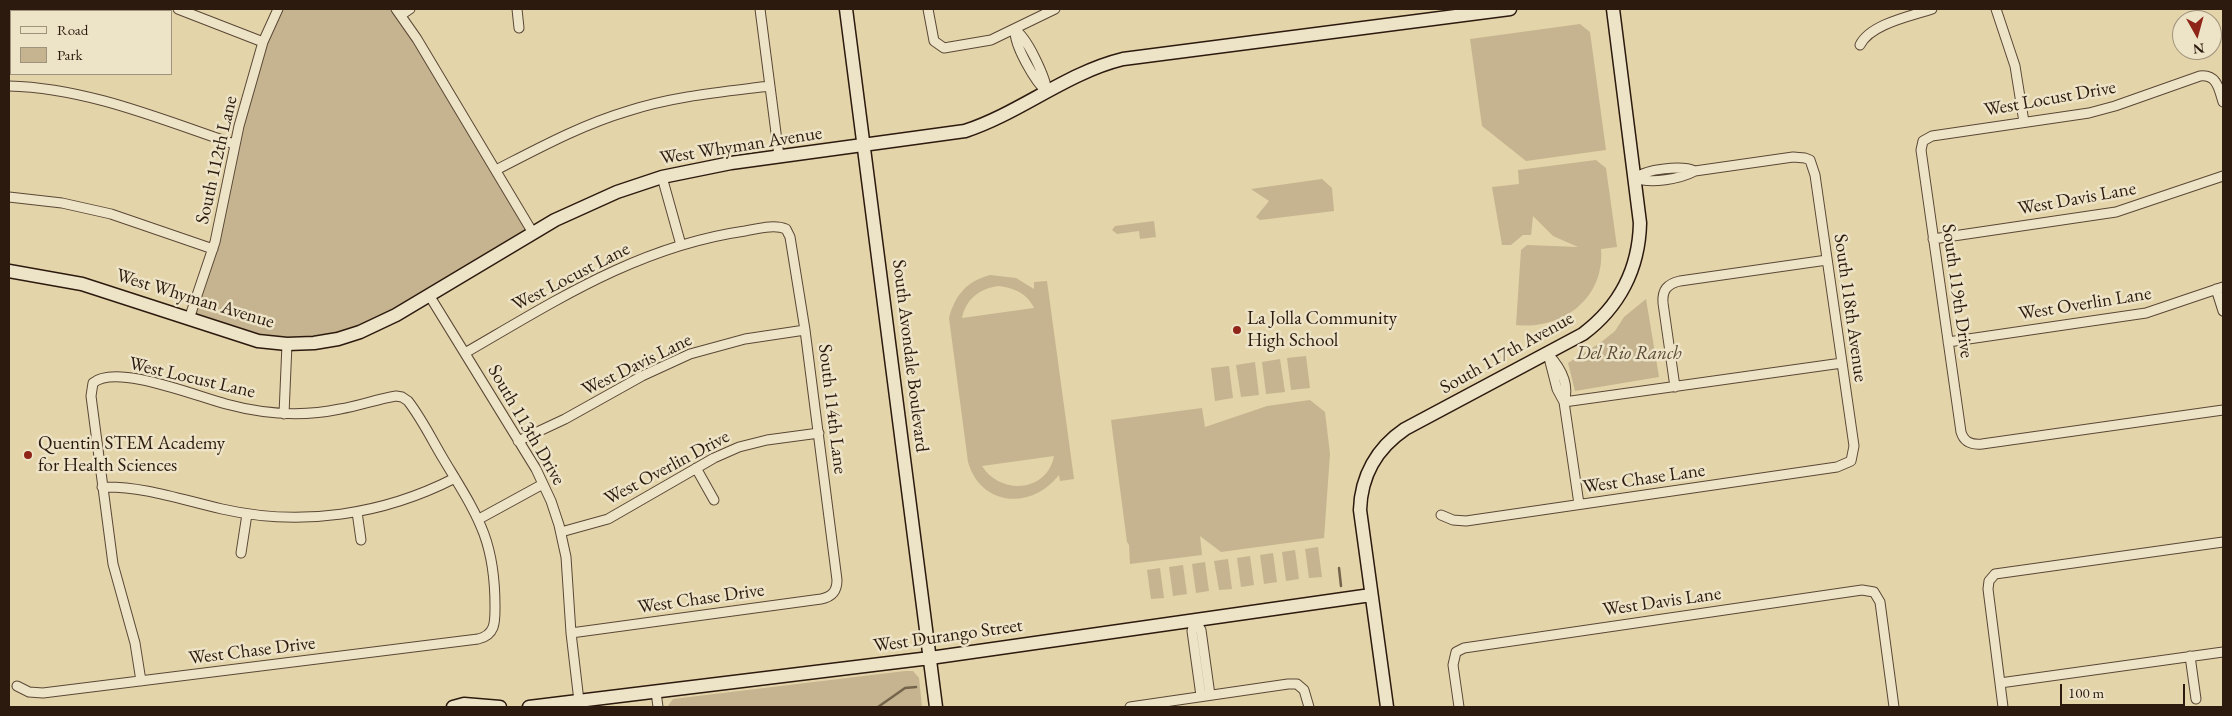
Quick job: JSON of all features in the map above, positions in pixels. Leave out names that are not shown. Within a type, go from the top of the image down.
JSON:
[{"type":"street","points":[[178,9],[263,42]]},
{"type":"street","name":"South 112th Lane","points":[[189,319],[213,249],[234,144],[263,42],[278,9]]},
{"type":"street","points":[[410,9],[398,12],[533,233]]},
{"type":"street","points":[[517,9],[519,28]]},
{"type":"street","points":[[760,9],[779,156]]},
{"type":"street","name":"South Avondale Boulevard","points":[[846,9],[936,707]]},
{"type":"street","points":[[928,9],[931,33],[936,44],[944,48],[991,40],[1055,9]]},
{"type":"street","name":"West Whyman Avenue","points":[[9,271],[82,284],[245,338],[287,344],[314,343],[350,336],[384,322],[533,233],[598,200],[662,177],[714,166],[779,156],[965,131],[992,120],[1096,68],[1123,60],[1477,10],[1510,9]]},
{"type":"street","name":"South 117th Avenue","points":[[1387,707],[1360,510],[1365,478],[1376,457],[1393,438],[1406,429],[1575,339],[1598,322],[1618,298],[1628,280],[1637,254],[1640,234],[1635,178],[1613,9]]},
{"type":"street","points":[[1860,45],[1866,35],[1877,28],[1932,9]]},
{"type":"street","points":[[1996,9],[2015,66],[2024,122]]},
{"type":"street","points":[[1014,30],[1023,38],[1045,79],[1046,92]]},
{"type":"street","name":"West Locust Drive","points":[[1923,141],[1937,135],[2107,108],[2196,77],[2210,76],[2217,83],[2223,102]]},
{"type":"street","points":[[9,86],[49,89],[93,98],[234,144]]},
{"type":"street","points":[[496,170],[579,129],[628,110],[678,98],[770,86]]},
{"type":"street","name":"South 119th Drive","points":[[1923,141],[1921,154],[1961,432],[1968,442],[1982,444],[2223,410]]},
{"type":"street","name":"South 118th Avenue","points":[[1635,178],[1647,172],[1680,167],[1695,171],[1793,157],[1810,160],[1814,170],[1854,446],[1851,461]]},
{"type":"street","name":"West Davis Lane","points":[[1933,239],[2116,212],[2223,176]]},
{"type":"street","points":[[662,177],[680,245]]},
{"type":"street","points":[[9,197],[62,203],[111,214],[213,249]]},
{"type":"street","name":"West Locust Lane","points":[[465,353],[593,280],[635,261],[680,245],[734,232],[773,227],[786,230]]},
{"type":"street","name":"South 114th Lane","points":[[786,230],[791,241],[805,330],[837,580],[834,594]]},
{"type":"street","points":[[1675,387],[1663,303],[1665,289],[1680,281],[1827,260]]},
{"type":"street","points":[[2220,288],[2223,311]]},
{"type":"street","name":"West Overlin Lane","points":[[1948,342],[2135,315],[2158,310],[2220,288]]},
{"type":"street","name":"South 113th Drive","points":[[430,295],[544,484],[561,532],[567,567],[571,633],[579,701]]},
{"type":"street","name":"West Davis Lane","points":[[518,440],[565,419],[642,376],[690,354],[745,339],[805,330]]},
{"type":"street","points":[[284,414],[287,344]]},
{"type":"street","points":[[1548,354],[1557,389],[1564,402],[1579,504]]},
{"type":"street","points":[[1564,402],[1842,363]]},
{"type":"street","name":"West Locust Lane","points":[[102,487],[91,396],[93,383],[106,377],[155,382],[236,407],[284,414],[327,411],[388,398],[402,397],[412,406],[455,478]]},
{"type":"street","name":"West Overlin Drive","points":[[561,532],[608,519],[721,454],[748,444],[818,433]]},
{"type":"street","name":"West Chase Lane","points":[[1441,515],[1453,520],[1466,520],[1837,467],[1851,461]]},
{"type":"street","points":[[696,468],[714,500]]},
{"type":"street","points":[[141,681],[135,643],[115,574],[102,487],[144,490],[247,514],[310,517],[357,512],[407,499],[455,478],[479,519],[544,484]]},
{"type":"street","points":[[357,512],[361,540]]},
{"type":"street","points":[[241,553],[247,514]]},
{"type":"street","name":"West Chase Drive","points":[[18,686],[29,692],[43,693],[478,639],[491,633],[495,619],[494,577],[489,547],[479,519]]},
{"type":"street","points":[[2003,707],[1988,589],[1992,577],[2004,571],[2223,542]]},
{"type":"street","name":"West Davis Lane","points":[[1459,707],[1453,665],[1456,652],[1468,646],[1862,590],[1874,592],[1881,608],[1894,707]]},
{"type":"street","name":"West Chase Drive","points":[[571,633],[821,599],[834,594]]},
{"type":"street","name":"West Durango Street","points":[[529,707],[930,658],[1371,595]]},
{"type":"street","points":[[1195,620],[1201,630],[1205,696]]},
{"type":"street","points":[[2000,683],[2223,652]]},
{"type":"street","points":[[2190,656],[2196,700]]},
{"type":"street","points":[[1130,707],[1288,684],[1301,687],[1306,694],[1309,707]]},
{"type":"street","points":[[656,692],[658,707]]},
{"type":"street","points":[[464,707],[500,707]]},
{"type":"green space","points":[[278,9],[396,9],[533,233],[372,328],[287,344],[189,319],[210,257],[234,144]]},
{"type":"green space","points":[[1580,24],[1590,32],[1606,150],[1526,161],[1482,126],[1470,39]]},
{"type":"green space","points":[[1596,160],[1606,168],[1617,247],[1601,249],[1600,267],[1596,282],[1588,296],[1578,307],[1565,316],[1550,322],[1516,325],[1521,250],[1527,245],[1578,247],[1553,236],[1533,216],[1531,235],[1523,235],[1511,245],[1502,245],[1492,187],[1519,184],[1518,170]]},
{"type":"green space","points":[[1322,179],[1332,188],[1334,211],[1260,220],[1256,217],[1269,201],[1251,189]]},
{"type":"green space","points":[[1154,221],[1156,237],[1140,239],[1139,231],[1117,234],[1112,230],[1115,226]]},
{"type":"green space","points":[[990,275],[1016,278],[1034,289],[1034,282],[1047,281],[1074,479],[1060,481],[1059,475],[1048,486],[1035,494],[1022,498],[1008,498],[995,495],[984,488],[975,477],[968,462],[949,318],[955,302],[963,290]],"holes":[[[999,286],[1020,292],[1034,308],[962,318],[970,300],[986,289]],[[1054,456],[1050,468],[1042,477],[1033,483],[1022,486],[1000,482],[982,466]]]},
{"type":"green space","name":"Del Rio Ranch","points":[[1646,299],[1659,377],[1575,391],[1568,363],[1615,331],[1624,317]]},
{"type":"green space","points":[[1306,356],[1310,388],[1291,390],[1287,358]]},
{"type":"green space","points":[[1280,359],[1285,392],[1266,394],[1262,362]]},
{"type":"green space","points":[[1255,362],[1259,395],[1241,397],[1236,365]]},
{"type":"green space","points":[[1229,366],[1233,398],[1215,401],[1211,368]]},
{"type":"green space","points":[[1310,400],[1325,412],[1330,454],[1324,538],[1221,552],[1200,536],[1202,555],[1130,564],[1111,420],[1202,408],[1205,427],[1267,406]]},
{"type":"green space","points":[[1318,547],[1322,577],[1309,578],[1305,549]]},
{"type":"green space","points":[[1295,550],[1299,579],[1286,581],[1282,552]]},
{"type":"green space","points":[[1273,553],[1277,582],[1264,584],[1260,555]]},
{"type":"green space","points":[[1250,556],[1254,585],[1241,587],[1237,558]]},
{"type":"green space","points":[[1228,559],[1232,589],[1219,590],[1214,561]]},
{"type":"green space","points":[[1205,562],[1209,591],[1196,593],[1192,564]]},
{"type":"green space","points":[[1183,565],[1187,594],[1173,596],[1169,567]]},
{"type":"green space","points":[[1160,568],[1164,598],[1151,599],[1147,570]]},
{"type":"green space","points":[[913,671],[919,678],[922,707],[667,707],[673,699]]},
{"type":"waterway","points":[[1339,568],[1341,586]]},
{"type":"waterway","points":[[878,707],[905,688],[916,687]]},
{"type":"place","name":"La Jolla Community High School","points":[[1237,330]]},
{"type":"place","name":"Quentin STEM Academy for Health Sciences","points":[[28,455]]}]
